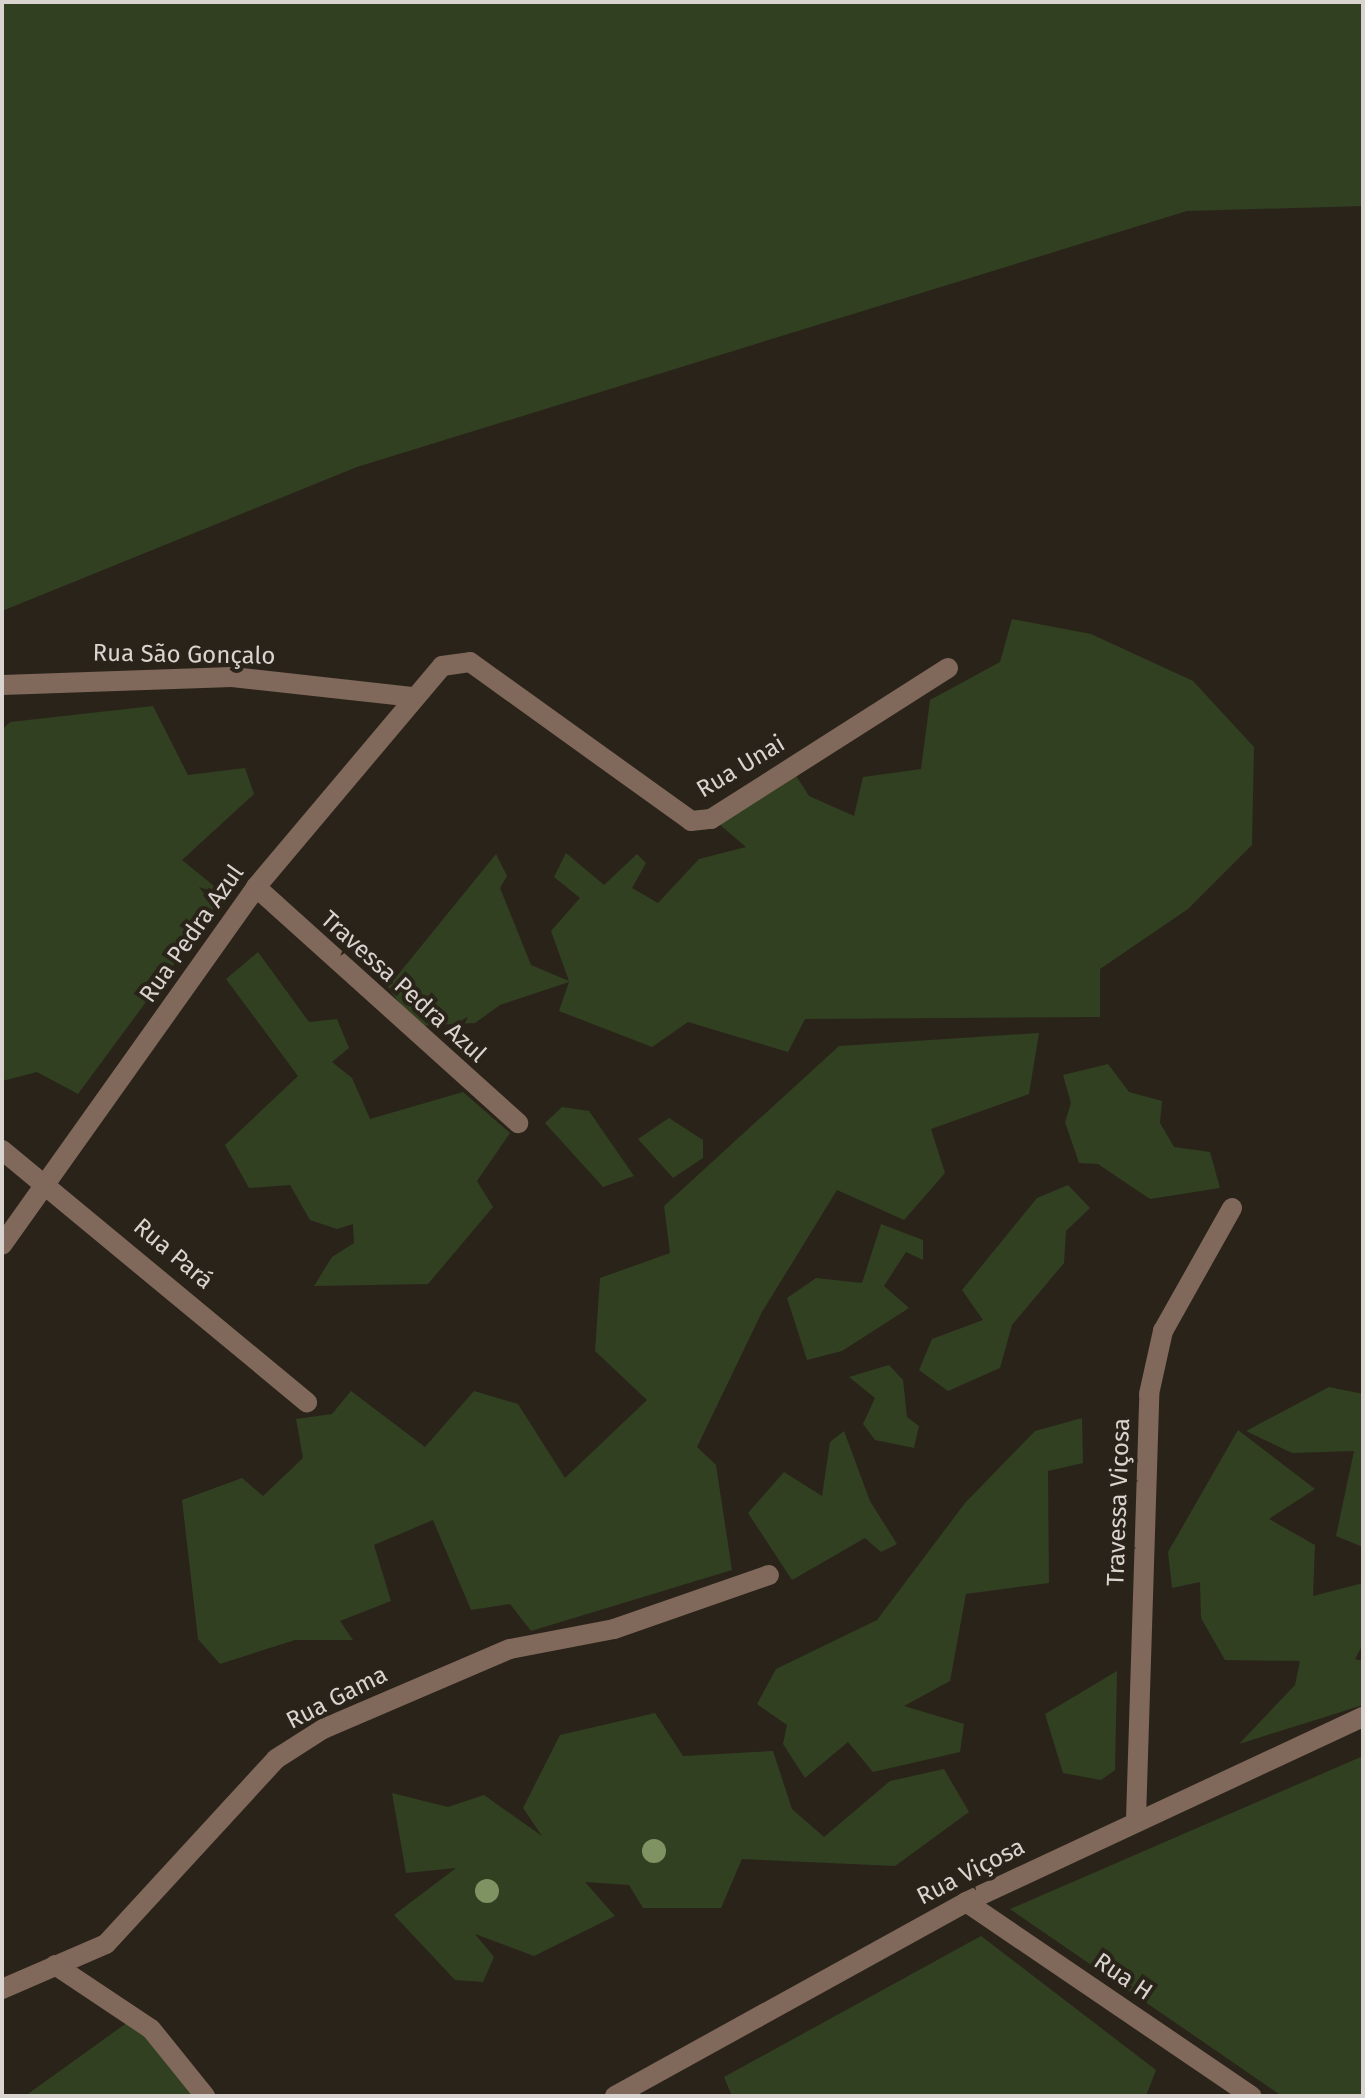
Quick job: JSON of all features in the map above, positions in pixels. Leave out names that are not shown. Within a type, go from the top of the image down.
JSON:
[{"type":"street","name":"Rua Unai","points":[[442,666],[470,662],[691,821],[711,819],[948,668]]},
{"type":"street","name":"Rua Pedra Azul","points":[[2,1245],[51,1183],[256,887],[412,697],[442,666]]},
{"type":"street","name":"Rua São Gonçalo","points":[[2,685],[232,677],[412,697]]},
{"type":"street","name":"Travessa Pedra Azul","points":[[256,887],[518,1123]]},
{"type":"street","name":"Rua Pará","points":[[2,1150],[51,1183],[307,1402]]},
{"type":"street","name":"Travessa Viçosa","points":[[1136,1819],[1149,1394],[1163,1331],[1232,1208]]},
{"type":"street","name":"Rua Gama","points":[[2,1989],[106,1944],[130,1925],[276,1759],[323,1729],[510,1649],[614,1629],[769,1575]]},
{"type":"street","name":"Rua Viçosa","points":[[615,2096],[966,1902],[1136,1819],[1363,1717]]},
{"type":"street","name":"Rua H","points":[[966,1902],[1251,2096]]},
{"type":"street","points":[[55,1965],[151,2029],[205,2096]]},
{"type":"green space","points":[[2,2],[1363,2],[1363,206],[1187,211],[357,467],[2,611]]},
{"type":"green space","points":[[1012,619],[1091,634],[1193,681],[1254,747],[1252,845],[1188,909],[1100,969],[1100,1017],[805,1019],[788,1052],[688,1022],[652,1047],[559,1011],[569,982],[500,1005],[475,1023],[415,1026],[388,987],[496,854],[507,876],[500,888],[531,965],[569,981],[551,931],[580,898],[554,877],[566,853],[604,885],[637,854],[646,863],[632,888],[658,903],[699,859],[746,847],[719,824],[795,774],[809,796],[854,816],[863,777],[921,769],[930,700],[1000,662]]},
{"type":"green space","points":[[153,706],[188,775],[245,768],[254,794],[182,860],[225,895],[78,1094],[37,1072],[2,1081],[2,730],[10,722]]},
{"type":"green space","points":[[258,952],[309,1022],[337,1019],[349,1048],[332,1062],[352,1078],[370,1119],[463,1092],[510,1133],[477,1181],[493,1207],[428,1284],[314,1286],[332,1257],[354,1243],[353,1224],[337,1229],[310,1220],[290,1185],[249,1188],[225,1145],[298,1076],[226,979]]},
{"type":"green space","points":[[1039,1033],[1029,1094],[931,1129],[945,1173],[904,1220],[837,1190],[762,1312],[697,1447],[716,1465],[732,1570],[531,1631],[510,1604],[471,1610],[433,1520],[374,1545],[391,1601],[340,1621],[353,1640],[295,1640],[220,1664],[198,1639],[182,1500],[242,1478],[263,1496],[303,1458],[296,1419],[332,1414],[351,1391],[425,1447],[474,1391],[518,1404],[565,1478],[647,1400],[595,1351],[600,1278],[670,1253],[664,1206],[839,1046]]},
{"type":"green space","points":[[1108,1064],[1129,1092],[1162,1101],[1160,1123],[1174,1147],[1210,1152],[1220,1188],[1150,1199],[1098,1164],[1079,1163],[1065,1122],[1071,1103],[1063,1075]]},
{"type":"green space","points":[[562,1107],[589,1111],[634,1176],[603,1187],[545,1123]]},
{"type":"green space","points":[[669,1118],[703,1140],[703,1158],[673,1178],[638,1139]]},
{"type":"green space","points":[[1068,1185],[1090,1208],[1066,1231],[1064,1263],[1012,1325],[1000,1368],[948,1391],[919,1370],[932,1339],[983,1320],[962,1290],[1037,1198]]},
{"type":"green space","points":[[881,1224],[923,1240],[923,1260],[906,1252],[884,1286],[909,1308],[842,1351],[807,1360],[787,1298],[816,1278],[862,1283]]},
{"type":"green space","points":[[889,1365],[903,1380],[907,1417],[919,1426],[914,1448],[875,1440],[863,1424],[875,1398],[849,1377]]},
{"type":"green space","points":[[1329,1387],[1363,1394],[1363,1547],[1336,1536],[1354,1451],[1292,1453],[1246,1431]]},
{"type":"green space","points":[[1082,1418],[1083,1463],[1048,1471],[1049,1583],[966,1594],[950,1681],[904,1706],[964,1724],[960,1752],[873,1772],[848,1742],[805,1778],[783,1744],[787,1725],[757,1704],[776,1669],[877,1620],[965,1503],[1035,1431]]},
{"type":"green space","points":[[1238,1430],[1315,1489],[1269,1519],[1315,1545],[1313,1596],[1363,1583],[1363,1644],[1355,1659],[1363,1661],[1363,1705],[1239,1744],[1295,1685],[1300,1661],[1225,1660],[1201,1618],[1200,1582],[1172,1588],[1168,1552]]},
{"type":"green space","points":[[844,1431],[870,1501],[897,1544],[881,1552],[865,1538],[792,1580],[748,1513],[784,1472],[822,1496],[830,1442]]},
{"type":"green space","points":[[1117,1671],[1115,1770],[1101,1780],[1063,1773],[1045,1714]]},
{"type":"green space","points":[[655,1713],[683,1756],[773,1751],[792,1809],[824,1837],[890,1781],[944,1769],[969,1812],[895,1866],[742,1859],[721,1908],[643,1908],[629,1885],[585,1882],[615,1916],[534,1956],[475,1934],[494,1957],[483,1982],[455,1980],[394,1915],[456,1868],[406,1873],[392,1793],[448,1807],[484,1795],[542,1836],[523,1808],[560,1735]]},
{"type":"green space","points":[[1363,1756],[1363,2096],[1282,2096],[1010,1909]]},
{"type":"green space","points":[[981,1936],[1156,2070],[1146,2096],[732,2096],[724,2077]]},
{"type":"green space","points":[[128,2022],[165,2044],[193,2096],[25,2096]]}]
